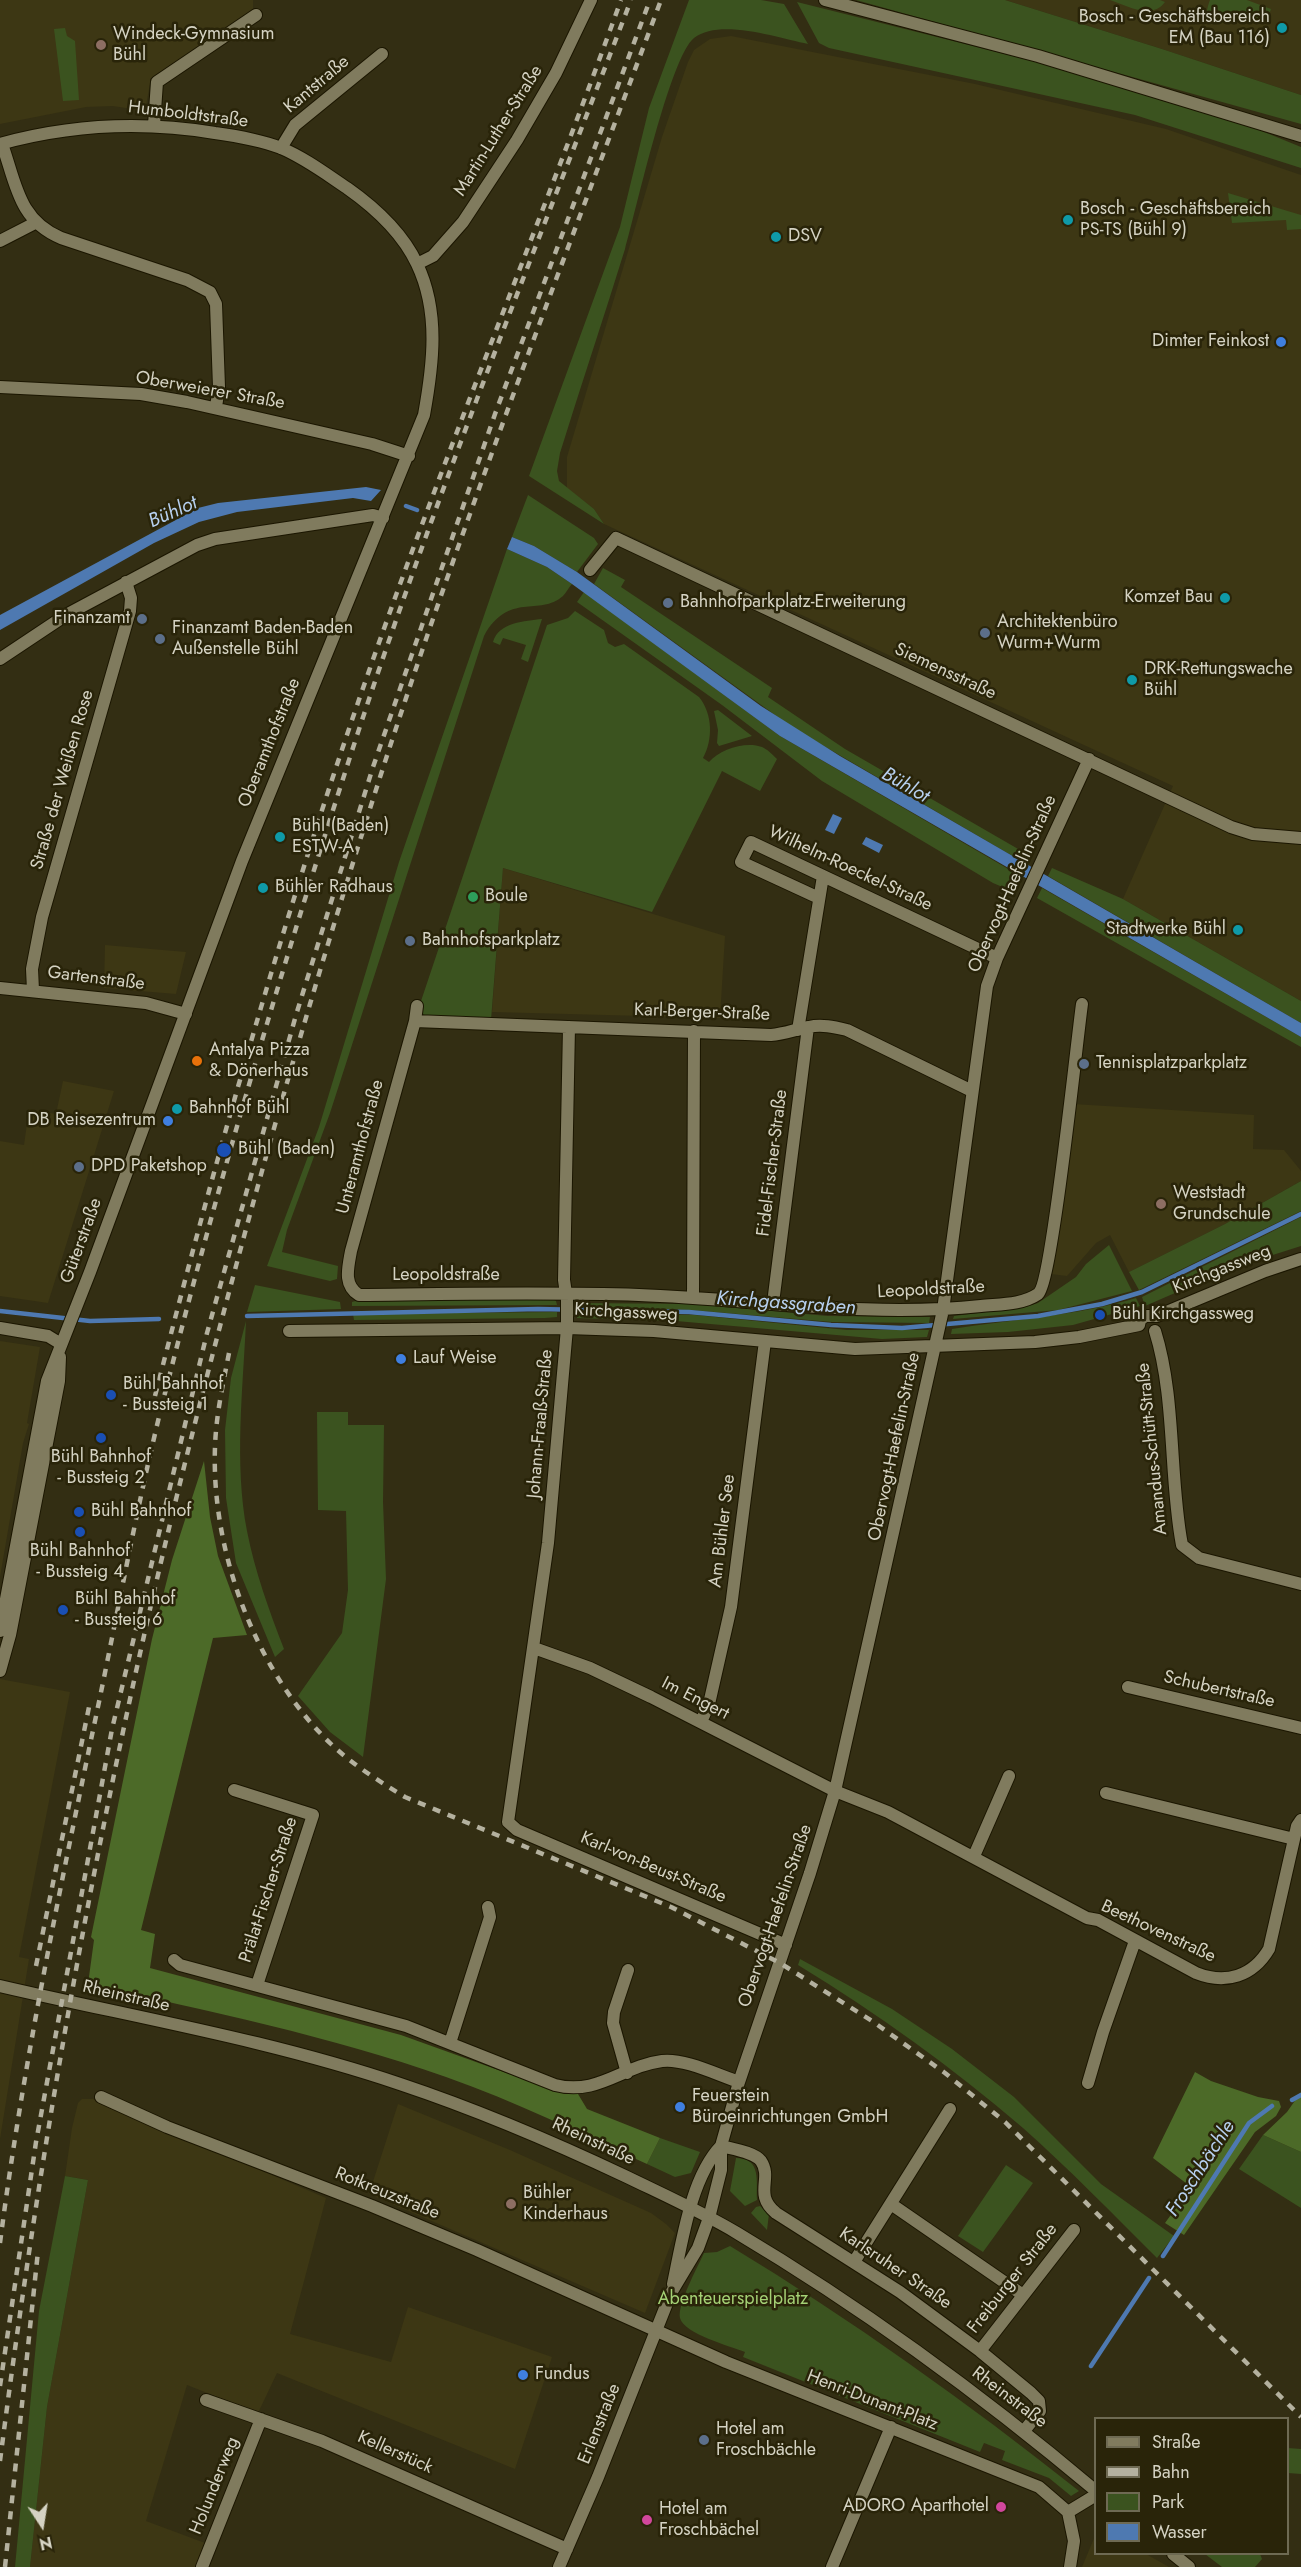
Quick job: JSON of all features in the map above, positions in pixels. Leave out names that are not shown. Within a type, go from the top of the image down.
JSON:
[{"type":"street","name":"Martin-Luther-Straße","points":[[417,264],[433,256],[464,222],[518,140],[591,0]]},
{"type":"street","points":[[825,0],[1050,59],[1301,136]]},
{"type":"street","points":[[154,125],[157,82],[256,15]]},
{"type":"street","name":"Kantstraße","points":[[281,148],[295,126],[382,54]]},
{"type":"street","name":"Humboldtstraße","points":[[1,144],[77,128],[117,124],[154,125],[238,136],[281,148],[310,163],[365,201],[404,242],[417,264],[430,311],[433,354],[424,415],[409,456]]},
{"type":"street","points":[[1,144],[19,198],[35,223],[61,238],[201,285],[210,292],[216,304],[219,375],[216,407]]},
{"type":"street","points":[[0,241],[35,223]]},
{"type":"street","name":"Oberweierer Straße","points":[[0,387],[141,394],[216,407],[385,447],[409,456]]},
{"type":"street","name":"Oberamthofstraße","points":[[186,1014],[242,861],[409,456]]},
{"type":"street","points":[[0,659],[66,615],[179,553],[215,539],[373,514],[383,518]]},
{"type":"street","name":"Siemensstraße","points":[[590,570],[616,538],[1231,827],[1253,834],[1301,838]]},
{"type":"street","name":"Straße der Weißen Rose","points":[[33,990],[32,969],[42,917],[130,611],[131,598],[126,582]]},
{"type":"street","name":"Obervogt-Haefelin-Straße","points":[[709,2218],[721,2170],[721,2146],[739,2082],[835,1791],[942,1314],[987,986],[997,958],[1089,759]]},
{"type":"street","name":"Wilhelm-Roeckel-Straße","points":[[819,898],[741,861],[751,842],[997,958]]},
{"type":"street","name":"Fidel-Fischer-Straße","points":[[772,1303],[803,1028],[823,876]]},
{"type":"street","name":"Gartenstraße","points":[[0,988],[146,1003],[186,1014]]},
{"type":"street","name":"Leopoldstraße","points":[[351,1290],[359,1295],[693,1297],[859,1311],[942,1314],[1015,1303],[1039,1293],[1043,1286],[1082,1004]]},
{"type":"street","name":"Karl-Berger-Straße","points":[[414,1013],[569,1027],[771,1035],[803,1028],[831,1026],[847,1030],[972,1091]]},
{"type":"street","name":"Unteramthofstraße","points":[[351,1290],[347,1279],[352,1244],[414,1013]]},
{"type":"street","name":"Güterstraße","points":[[0,1631],[47,1381],[186,1014]]},
{"type":"street","name":"Johann-Fraaß-Straße","points":[[507,1822],[548,1543],[567,1323],[569,1027]]},
{"type":"street","points":[[693,1297],[694,1031]]},
{"type":"street","name":"Kirchgassweg","points":[[289,1331],[567,1323],[855,1349],[936,1342],[1001,1345],[1065,1339],[1139,1325],[1140,1320],[1145,1316],[1156,1316],[1265,1271],[1301,1259]]},
{"type":"street","points":[[1139,1325],[1143,1331],[1155,1332],[1159,1325],[1156,1316]]},
{"type":"street","points":[[0,1328],[48,1336],[60,1344]]},
{"type":"street","name":"Amandus-Schütt-Straße","points":[[1155,1332],[1160,1351],[1169,1419],[1182,1545],[1199,1558],[1301,1584]]},
{"type":"street","name":"Am Bühler See","points":[[701,1722],[709,1704],[731,1607],[765,1341]]},
{"type":"street","name":"Güterstraße","points":[[1,1665],[10,1635],[59,1381],[60,1344]]},
{"type":"street","name":"Güterstraße","points":[[0,1646],[1,1665]]},
{"type":"street","name":"Im Engert","points":[[534,1648],[590,1668],[835,1791]]},
{"type":"street","name":"Schubertstraße","points":[[1128,1687],[1301,1728]]},
{"type":"street","points":[[974,1856],[1009,1776]]},
{"type":"street","name":"Prälat-Fischer-Straße","points":[[234,1790],[313,1815],[256,1985]]},
{"type":"street","name":"Beethovenstraße","points":[[835,1791],[888,1812],[1087,1918],[1098,1920],[1196,1974],[1209,1978],[1228,1978],[1251,1970],[1269,1949],[1297,1826],[1301,1820]]},
{"type":"street","points":[[1106,1793],[1294,1839]]},
{"type":"street","name":"Karl-von-Beust-Straße","points":[[507,1822],[517,1830],[786,1945]]},
{"type":"street","points":[[450,2043],[490,1917],[488,1907]]},
{"type":"street","points":[[1088,2084],[1102,2032],[1135,1941]]},
{"type":"street","name":"Prälat-Fischer-Straße","points":[[174,1960],[180,1965],[406,2026],[571,2090],[591,2087],[661,2061],[675,2061],[739,2082]]},
{"type":"street","points":[[627,2073],[613,2024],[614,2012],[628,1970]]},
{"type":"street","name":"Rheinstraße","points":[[0,1986],[296,2054],[399,2083],[506,2122],[741,2235],[868,2318],[1024,2432],[1094,2492]]},
{"type":"street","name":"Rotkreuzstraße","points":[[101,2097],[168,2127],[466,2246],[657,2331]]},
{"type":"street","points":[[854,2262],[950,2109]]},
{"type":"street","name":"Obervogt-Haefelin-Straße","points":[[691,2209],[712,2156],[721,2146]]},
{"type":"street","name":"Karlsruher Straße","points":[[721,2146],[754,2156],[761,2162],[764,2172],[763,2193],[767,2205],[900,2292],[980,2351],[1039,2401],[1040,2411],[1024,2432]]},
{"type":"street","points":[[891,2204],[1023,2295]]},
{"type":"street","name":"Erlenstraße","points":[[559,2567],[657,2331],[671,2293],[691,2209]]},
{"type":"street","name":"Erlenstraße","points":[[671,2293],[698,2248],[709,2218]]},
{"type":"street","name":"Freiburger Straße","points":[[980,2351],[1074,2230]]},
{"type":"street","name":"Henri-Dunant-Platz","points":[[657,2331],[726,2362],[1039,2487],[1068,2512]]},
{"type":"street","name":"Kellerstück","points":[[206,2400],[322,2441],[567,2549]]},
{"type":"street","name":"Holunderweg","points":[[202,2567],[261,2419]]},
{"type":"street","points":[[832,2567],[891,2427]]},
{"type":"street","points":[[1070,2567],[1074,2541],[1068,2512],[1094,2494]]},
{"type":"street","points":[[1175,2555],[1189,2567]]},
{"type":"shaded area","name":"Windeck-Gymnasium Bühl","points":[[0,0],[253,0],[253,12],[151,78],[145,111],[113,106],[86,107],[0,124]]},
{"type":"shaded area","points":[[1005,0],[1301,0],[1301,95],[1162,49]]},
{"type":"shaded area","points":[[731,36],[975,84],[1166,129],[1301,175],[1301,1001],[1123,899],[1173,786],[604,524],[594,509],[567,488],[567,457],[662,137],[688,62],[694,50],[710,39]]},
{"type":"shaded area","points":[[503,868],[725,936],[720,1018],[492,1012]]},
{"type":"shaded area","points":[[105,945],[186,952],[176,994],[104,988]]},
{"type":"shaded area","points":[[63,1081],[114,1091],[48,1303],[0,1296],[0,1141],[24,1145],[29,1109],[56,1114]]},
{"type":"shaded area","name":"Weststadt Grundschule","points":[[1073,1104],[1254,1115],[1253,1149],[1284,1150],[1301,1171],[1301,1181],[1225,1224],[1129,1272],[1110,1235],[1096,1243],[1067,1276],[1051,1274]]},
{"type":"shaded area","points":[[0,1341],[40,1347],[27,1423],[29,1424],[23,1443],[0,1577]]},
{"type":"shaded area","points":[[0,1679],[70,1692],[19,1957],[29,1959],[0,2139]]},
{"type":"shaded area","points":[[82,2099],[93,2099],[326,2198],[290,2334],[391,2362],[408,2307],[552,2357],[515,2469],[277,2373],[258,2413],[187,2385],[146,2521],[205,2543],[196,2567],[30,2567],[47,2407],[88,2180],[65,2176],[72,2128],[78,2103]]},
{"type":"shaded area","name":"Bühler Kinderhaus","points":[[398,2104],[510,2150],[651,2213],[666,2224],[675,2233],[645,2313],[369,2194]]},
{"type":"shaded area","points":[[1094,2538],[1094,2555],[1148,2555],[1169,2567],[1082,2567]]},
{"type":"green space","points":[[689,0],[761,0],[784,4],[808,44],[750,31],[705,32],[694,38],[685,51],[675,74],[655,136],[625,249],[560,453],[557,471],[559,481],[594,509],[604,524],[529,476],[620,227],[649,108]]},
{"type":"green space","points":[[856,0],[1005,0],[1301,95],[1301,124]]},
{"type":"green space","points":[[1110,0],[1160,0],[1165,2],[1160,7],[1146,11]]},
{"type":"green space","points":[[1210,0],[1247,0],[1271,9],[1268,18],[1213,24],[1207,13]]},
{"type":"green space","points":[[797,2],[1037,62],[1252,127],[1301,147],[1301,168],[1135,115],[829,48],[819,43]]},
{"type":"green space","points":[[65,28],[67,36],[75,41],[79,100],[63,101],[54,29]]},
{"type":"green space","points":[[1228,193],[1301,215],[1301,229],[1287,230],[1286,220],[1232,223]]},
{"type":"green space","points":[[528,495],[594,538],[598,544],[577,572],[534,546],[512,537]]},
{"type":"green space","points":[[507,549],[547,567],[572,584],[563,596],[554,602],[514,609],[504,614],[494,622],[484,636],[330,1113],[287,1230],[282,1252],[338,1266],[337,1279],[330,1281],[267,1266],[319,1127],[399,862]]},
{"type":"green space","points":[[603,568],[625,580],[621,587],[772,688],[768,697],[845,749],[1032,857],[1028,865],[793,728],[594,584]]},
{"type":"green space","points":[[584,592],[780,736],[1022,877],[1018,886],[1012,891],[993,883],[822,781],[722,705],[577,602]]},
{"type":"green space","points":[[575,611],[604,630],[608,643],[615,647],[624,644],[699,697],[707,711],[710,727],[709,743],[703,758],[709,762],[720,753],[734,747],[756,745],[770,752],[777,759],[760,791],[722,771],[652,912],[503,868],[491,1020],[428,1017],[423,1014],[420,1004],[547,625],[568,618]]},
{"type":"green space","points":[[542,619],[528,662],[521,659],[526,645],[503,638],[500,645],[493,642],[496,635],[507,626]]},
{"type":"green space","points":[[718,710],[752,736],[719,746],[714,711]]},
{"type":"green space","points":[[1052,868],[1123,899],[1301,1001],[1301,1023],[1048,876]]},
{"type":"green space","points":[[1042,888],[1301,1037],[1301,1047],[1037,898]]},
{"type":"green space","points":[[1301,1181],[1301,1211],[1139,1290],[1129,1272],[1225,1224]]},
{"type":"green space","points":[[1301,1217],[1301,1246],[1235,1267],[1145,1306],[1142,1297]]},
{"type":"green space","points":[[1109,1245],[1132,1291],[1058,1310],[953,1319],[954,1316],[1026,1307],[1038,1303],[1076,1277],[1086,1264]]},
{"type":"green space","points":[[255,1285],[340,1302],[341,1309],[247,1312]]},
{"type":"green space","points":[[552,1298],[557,1305],[352,1306],[352,1302],[363,1299]]},
{"type":"green space","points":[[1136,1298],[1140,1306],[1073,1325],[1008,1332],[951,1334],[952,1329],[1068,1313]]},
{"type":"green space","points":[[579,1303],[692,1304],[828,1316],[930,1317],[929,1323],[832,1322],[691,1310],[579,1306]]},
{"type":"green space","points":[[557,1312],[557,1317],[545,1318],[354,1320],[353,1314]]},
{"type":"green space","points":[[577,1313],[695,1315],[847,1330],[929,1330],[927,1337],[882,1339],[676,1321],[577,1318]]},
{"type":"green space","points":[[246,1321],[240,1426],[243,1505],[254,1561],[284,1649],[275,1657],[236,1563],[226,1498],[225,1430],[231,1378]]},
{"type":"green space","points":[[317,1412],[348,1412],[348,1425],[384,1425],[383,1502],[386,1579],[363,1757],[330,1732],[298,1696],[342,1633],[348,1590],[346,1511],[318,1510]]},
{"type":"green space","points":[[204,1461],[210,1517],[218,1556],[247,1635],[213,1638],[141,1930],[155,1934],[150,1968],[401,2035],[565,2094],[578,2094],[587,2109],[660,2138],[647,2164],[497,2096],[402,2062],[268,2025],[88,1984],[94,1940],[91,1937],[152,1639],[172,1560]]},
{"type":"green space","points":[[800,1959],[892,2009],[952,2049],[1014,2097],[1101,2184],[1174,2236],[1157,2258],[1057,2159],[996,2105],[914,2042],[798,1965]]},
{"type":"green space","points":[[1195,2072],[1211,2081],[1258,2097],[1279,2101],[1281,2107],[1276,2116],[1255,2132],[1184,2235],[1165,2223],[1191,2187],[1153,2158]]},
{"type":"green space","points":[[1301,2092],[1301,2152],[1263,2135],[1287,2112]]},
{"type":"green space","points":[[1263,2135],[1301,2152],[1301,2208],[1239,2169]]},
{"type":"green space","points":[[660,2138],[700,2152],[691,2173],[675,2177],[647,2164]]},
{"type":"green space","points":[[736,2158],[750,2162],[756,2172],[757,2200],[745,2206],[730,2191]]},
{"type":"green space","points":[[1006,2165],[1033,2183],[983,2252],[958,2236]]},
{"type":"green space","points":[[65,2176],[88,2180],[47,2407],[30,2567],[15,2567],[39,2311]]},
{"type":"green space","points":[[760,2206],[769,2214],[767,2230],[751,2213]]},
{"type":"green space","name":"Abenteuerspielplatz","points":[[730,2246],[820,2303],[908,2363],[1079,2491],[1071,2496],[1049,2478],[1002,2460],[1005,2451],[984,2443],[980,2452],[743,2357],[745,2352],[708,2339],[690,2329],[683,2324],[680,2312],[697,2267],[704,2253],[717,2252]]},
{"type":"green space","points":[[1289,2448],[1301,2449],[1301,2474],[1289,2473]]},
{"type":"green space","points":[[1206,2555],[1260,2555],[1262,2559],[1255,2567],[1222,2567]]},
{"type":"water","points":[[366,487],[381,490],[371,501],[353,498],[237,512],[199,522],[154,543],[0,630],[0,615],[198,508],[218,503]]},
{"type":"water","points":[[512,537],[534,546],[577,572],[761,706],[840,756],[1301,1023],[1301,1037],[780,736],[572,584],[547,567],[507,549]]},
{"type":"water","points":[[833,814],[842,818],[834,834],[825,830]]},
{"type":"water","points":[[866,837],[883,845],[879,853],[862,844]]},
{"type":"waterway","name":"Bühlot","points":[[406,506],[417,510]]},
{"type":"waterway","name":"Kirchgassgraben","points":[[247,1316],[538,1309],[689,1312],[831,1325],[902,1328],[1038,1316],[1102,1304],[1142,1292],[1301,1214]]},
{"type":"waterway","name":"Kirchgassgraben","points":[[0,1311],[90,1321],[159,1319]]},
{"type":"waterway","name":"Froschbächle","points":[[1292,2100],[1301,2095]]},
{"type":"waterway","name":"Froschbächle","points":[[1163,2256],[1249,2123],[1272,2106]]},
{"type":"waterway","name":"Froschbächle","points":[[1091,2366],[1149,2278]]},
{"type":"railway","points":[[155,1396],[205,1205],[259,1014],[348,731],[410,557],[621,0]]},
{"type":"railway","points":[[0,2243],[41,1988],[133,1533],[160,1413],[223,1175],[293,939],[374,683],[444,486],[631,0]]},
{"type":"railway","points":[[0,2386],[36,2142],[112,1729],[207,1333],[296,1015],[373,767],[495,414],[650,0]]},
{"type":"railway","points":[[0,2461],[36,2204],[80,1947],[131,1692],[160,1565],[230,1287],[316,984],[362,834],[431,624],[506,415],[661,0]]},
{"type":"railway","points":[[229,1353],[218,1411],[215,1447],[216,1487],[221,1528],[230,1568],[243,1608],[260,1646],[281,1682],[304,1715],[339,1752],[405,1797],[671,1907],[780,1963],[872,2021],[945,2073],[1005,2122],[1301,2417]]},
{"type":"railway","points":[[36,1966],[89,1707]]},
{"type":"railway","points":[[5,2567],[38,2251]]},
{"type":"place","name":"Bosch - Geschäftsbereich EM (Bau 116)","points":[[1282,28]]},
{"type":"place","name":"Windeck-Gymnasium Bühl","points":[[101,45]]},
{"type":"place","name":"Bosch - Geschäftsbereich PS-TS (Bühl 9)","points":[[1068,220]]},
{"type":"place","name":"DSV","points":[[776,237]]},
{"type":"place","name":"Dimter Feinkost","points":[[1281,342]]},
{"type":"place","name":"Komzet Bau","points":[[1225,598]]},
{"type":"place","name":"Bahnhofparkplatz-Erweiterung","points":[[668,603]]},
{"type":"place","name":"Finanzamt","points":[[142,619]]},
{"type":"place","name":"Architektenbüro Wurm+Wurm","points":[[985,633]]},
{"type":"place","name":"Finanzamt Baden-Baden Außenstelle Bühl","points":[[160,639]]},
{"type":"place","name":"DRK-Rettungswache Bühl","points":[[1132,680]]},
{"type":"place","name":"Bühl (Baden) ESTW-A","points":[[280,837]]},
{"type":"place","name":"Bühler Radhaus","points":[[263,888]]},
{"type":"place","name":"Boule","points":[[473,897]]},
{"type":"place","name":"Stadtwerke Bühl","points":[[1238,930]]},
{"type":"place","name":"Bahnhofsparkplatz","points":[[410,941]]},
{"type":"place","name":"Antalya Pizza & Dönerhaus","points":[[197,1061]]},
{"type":"place","name":"Tennisplatzparkplatz","points":[[1084,1064]]},
{"type":"place","name":"Bahnhof Bühl","points":[[177,1109]]},
{"type":"place","name":"DB Reisezentrum","points":[[168,1121]]},
{"type":"place","name":"Bühl (Baden)","points":[[224,1150]]},
{"type":"place","name":"DPD Paketshop","points":[[79,1167]]},
{"type":"place","name":"Weststadt Grundschule","points":[[1161,1204]]},
{"type":"place","name":"Bühl Kirchgassweg","points":[[1100,1315]]},
{"type":"place","name":"Lauf Weise","points":[[401,1359]]},
{"type":"place","name":"Bühl Bahnhof - Bussteig 1","points":[[111,1395]]},
{"type":"place","name":"Bühl Bahnhof - Bussteig 2","points":[[101,1438]]},
{"type":"place","name":"Bühl Bahnhof","points":[[79,1512]]},
{"type":"place","name":"Bühl Bahnhof - Bussteig 4","points":[[80,1532]]},
{"type":"place","name":"Bühl Bahnhof - Bussteig 6","points":[[63,1610]]},
{"type":"place","name":"Feuerstein Büroeinrichtungen GmbH","points":[[680,2107]]},
{"type":"place","name":"Bühler Kinderhaus","points":[[511,2204]]},
{"type":"place","name":"Fundus","points":[[523,2375]]},
{"type":"place","name":"Hotel am Froschbächle","points":[[704,2440]]},
{"type":"place","name":"ADORO Aparthotel","points":[[1001,2507]]},
{"type":"place","name":"Hotel am Froschbächel","points":[[647,2520]]}]
